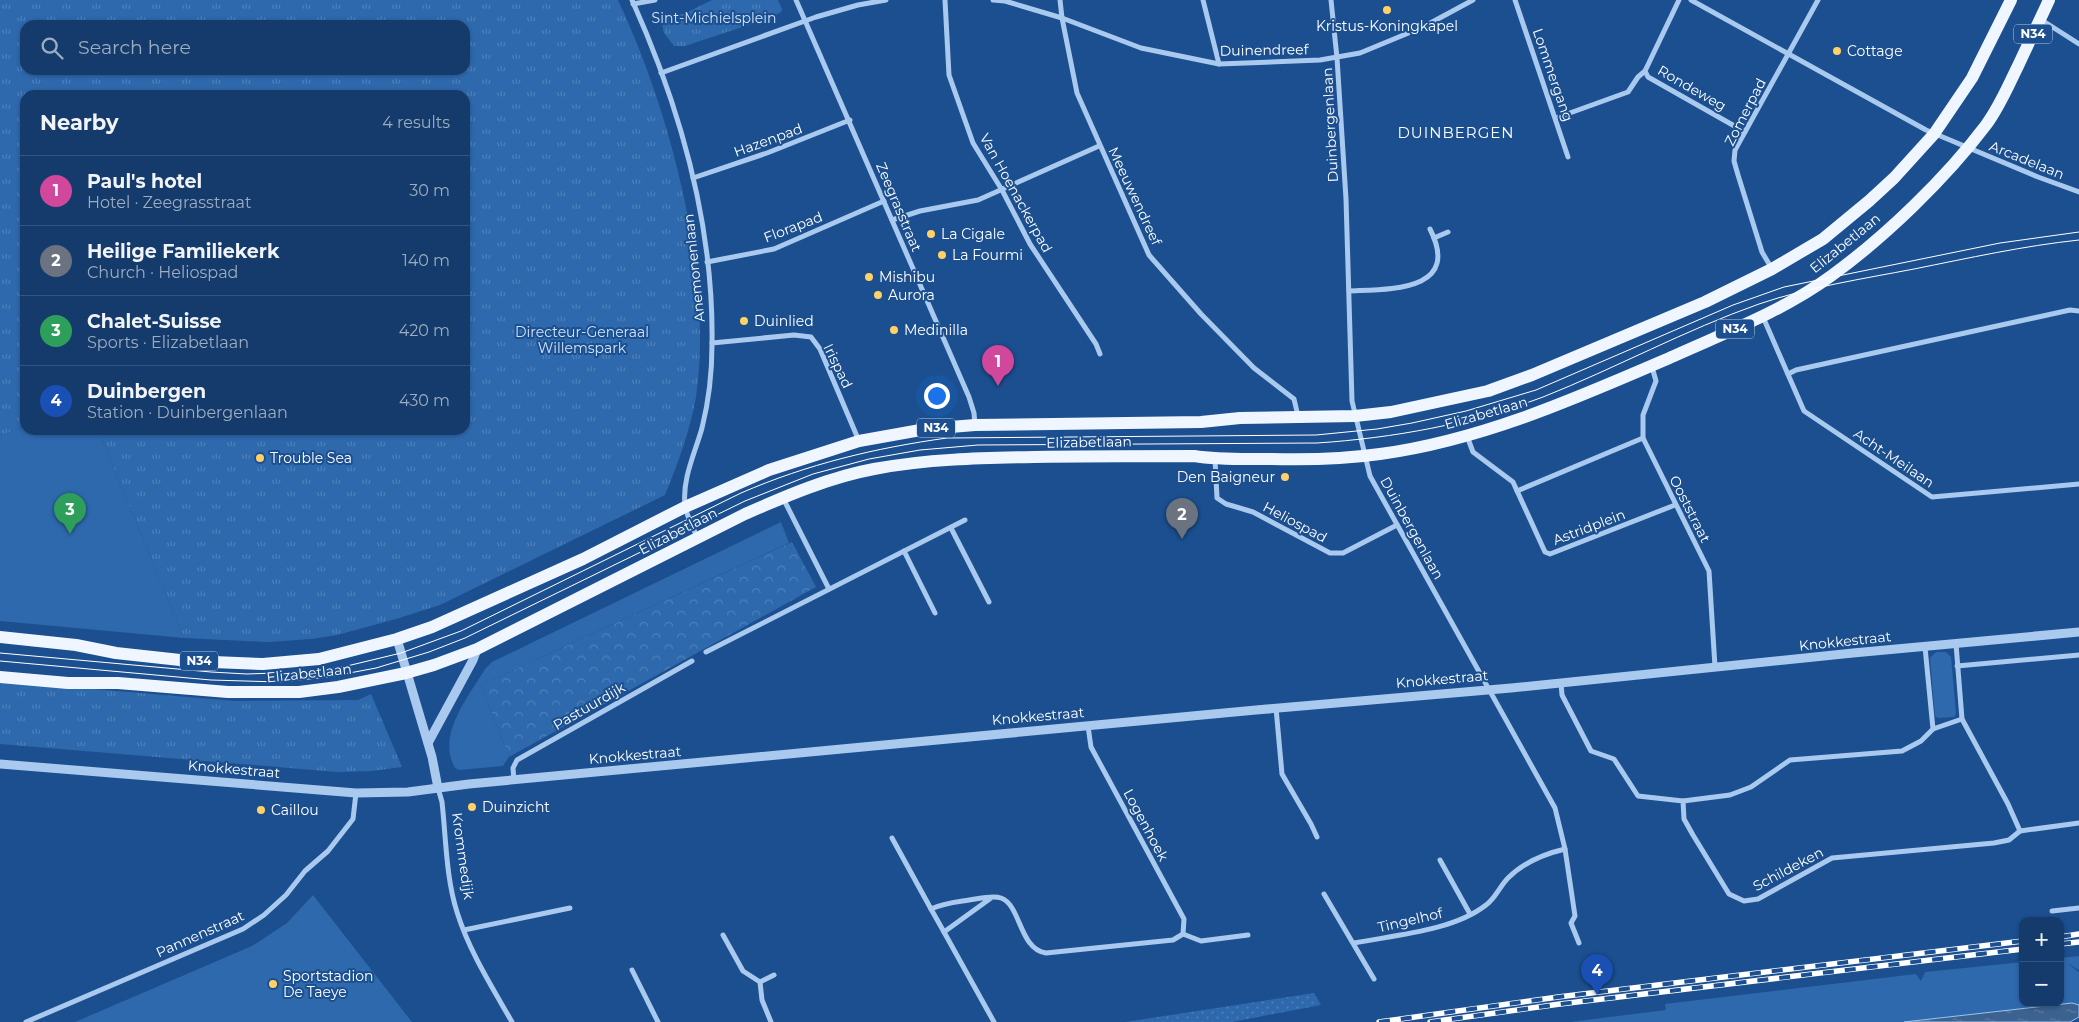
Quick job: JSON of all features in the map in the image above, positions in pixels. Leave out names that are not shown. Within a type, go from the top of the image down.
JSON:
[{"type":"main road","name":"Elizabetlaan","points":[[0,637],[76,645],[116,653],[189,661],[263,664],[319,659],[397,639],[460,615],[583,559],[685,507],[769,470],[859,441],[926,429],[975,425],[1201,422],[1240,418],[1355,416],[1391,412],[1488,391],[1532,376],[1705,302],[1772,269],[1823,239],[1894,178],[1934,134],[1972,78],[2011,0]]},
{"type":"main road","name":"Elizabetlaan","points":[[0,677],[68,683],[118,683],[259,693],[299,692],[338,687],[406,673],[477,649],[745,514],[833,480],[873,469],[926,461],[979,458],[1194,456],[1215,459],[1289,460],[1366,456],[1466,436],[1540,412],[1651,366],[1763,316],[1817,285],[1859,255],[1913,206],[1968,148],[2001,103],[2049,0]]},
{"type":"street","points":[[632,2],[655,0]]},
{"type":"street","name":"Zeegrasstraat","points":[[796,0],[804,22],[850,120],[970,397],[975,425]]},
{"type":"street","points":[[660,73],[804,22],[858,5],[886,0]]},
{"type":"street","name":"Van Hoenackerpad","points":[[946,0],[949,75],[973,143],[1002,190],[1030,244],[1096,344],[1100,354]]},
{"type":"street","name":"Duinendreef","points":[[993,0],[1005,1],[1062,18],[1140,48],[1220,64],[1337,58],[1360,53],[1423,27],[1473,0]]},
{"type":"street","name":"Meeuwendreef","points":[[1060,0],[1077,93],[1149,255],[1201,314],[1254,368],[1294,399],[1298,410],[1298,417]]},
{"type":"street","points":[[1203,0],[1220,64]]},
{"type":"street","name":"Duinbergenlaan","points":[[1331,0],[1337,58],[1346,198],[1352,402],[1370,476],[1555,808],[1565,849],[1575,916],[1571,923],[1579,943]]},
{"type":"street","name":"Lommergang","points":[[1515,0],[1568,157]]},
{"type":"street","name":"Rondeweg","points":[[1680,0],[1645,71],[1648,77],[1745,132]]},
{"type":"street","name":"Arcadelaan","points":[[1691,0],[1934,134],[2079,192]]},
{"type":"street","name":"Zomerpad","points":[[1772,269],[1762,252],[1734,161],[1736,150],[1745,132],[1818,0]]},
{"type":"street","name":"Anemonenlaan","points":[[632,2],[660,73],[693,178],[707,262],[712,343],[709,400],[684,491],[685,507],[698,539]]},
{"type":"street","points":[[2040,19],[2079,44]]},
{"type":"street","points":[[1556,118],[1628,92],[1638,77],[1645,71]]},
{"type":"street","name":"Hazenpad","points":[[693,178],[767,154],[850,120]]},
{"type":"street","points":[[892,220],[920,210],[978,200],[1099,146]]},
{"type":"street","name":"Florapad","points":[[707,262],[774,249],[884,201]]},
{"type":"street","points":[[1349,291],[1409,286],[1421,282],[1430,275],[1436,266],[1437,252],[1430,229]]},
{"type":"street","points":[[1434,238],[1448,232]]},
{"type":"street","points":[[1788,374],[1796,370],[2070,310],[2079,311]]},
{"type":"street","name":"Acht-Meilaan","points":[[1763,316],[1804,411],[1932,497],[2079,484]]},
{"type":"street","name":"Irispad","points":[[712,343],[794,334],[811,338],[820,349],[859,441]]},
{"type":"street","name":"Ooststraat","points":[[1651,366],[1656,382],[1643,416],[1643,438],[1709,570],[1716,668]]},
{"type":"street","name":"Astridplein","points":[[1466,436],[1472,452],[1513,482],[1545,552],[1550,554],[1675,504]]},
{"type":"street","points":[[1517,491],[1643,438]]},
{"type":"street","name":"Heliospad","points":[[1215,459],[1217,498],[1226,504],[1253,512],[1330,553],[1337,554],[1353,549],[1397,524]]},
{"type":"street","points":[[783,498],[829,589]]},
{"type":"street","points":[[706,652],[965,520]]},
{"type":"street","points":[[951,528],[990,602]]},
{"type":"street","points":[[904,551],[935,613]]},
{"type":"street","name":"Knokkestraat","points":[[0,764],[356,793],[408,792],[2079,632]]},
{"type":"street","name":"Krommedijk","points":[[397,639],[428,743],[442,802],[452,894],[464,930],[512,1022]]},
{"type":"street","points":[[1956,644],[1962,719],[2008,804],[2020,831]]},
{"type":"street","points":[[1925,647],[1933,729]]},
{"type":"street","points":[[428,743],[473,660],[477,649]]},
{"type":"street","points":[[1957,666],[2079,655]]},
{"type":"street","name":"Pastuurdijk","points":[[514,781],[512,768],[517,760],[692,660]]},
{"type":"street","points":[[1561,683],[1562,695],[1591,751],[1614,759],[1638,796],[1683,801],[1730,795],[1751,787],[1790,760],[1902,751],[1921,741],[1933,729],[1962,719]]},
{"type":"street","points":[[1276,708],[1282,774],[1317,837]]},
{"type":"street","name":"Logenhoek","points":[[1088,726],[1090,746],[1184,919],[1183,934]]},
{"type":"street","name":"Pannenstraat","points":[[26,1022],[243,930],[264,915],[286,895],[305,871],[328,852],[354,819],[356,793]]},
{"type":"street","name":"Schildeken","points":[[1683,801],[1684,820],[1692,835],[1729,894],[1744,901],[1758,899],[1832,858],[1994,843],[2009,840],[2020,831],[2079,823]]},
{"type":"street","points":[[892,838],[994,1022]]},
{"type":"street","name":"Tingelhof","points":[[1354,943],[1441,926],[1470,914],[1487,905],[1507,879],[1526,863],[1551,852],[1565,849]]},
{"type":"street","points":[[1440,860],[1470,914]]},
{"type":"street","points":[[1324,894],[1374,979]]},
{"type":"street","points":[[931,909],[939,905],[982,898],[1001,898],[1009,904],[1030,945],[1037,952],[1046,953],[1173,940],[1183,934],[1201,941],[1248,934]]},
{"type":"street","points":[[944,932],[991,898]]},
{"type":"street","points":[[464,930],[570,908]]},
{"type":"street","points":[[2052,911],[2079,908]]},
{"type":"street","points":[[723,934],[743,971],[760,982]]},
{"type":"street","points":[[632,970],[658,1022]]},
{"type":"street","points":[[760,982],[774,975]]},
{"type":"street","points":[[760,982],[762,1000],[771,1022]]},
{"type":"green space","name":"Directeur-Generaal Willemspark","points":[[0,0],[618,0],[655,92],[670,142],[683,194],[693,247],[699,299],[700,349],[696,397],[683,447],[665,495],[440,605],[396,619],[337,635],[311,639],[269,642],[184,638],[100,435],[470,435],[470,90],[20,90],[20,428],[0,436]]},
{"type":"green space","name":"Sint-Michielsplein","points":[[712,0],[778,0],[782,9],[781,12],[772,17],[685,46],[674,46],[664,33],[662,23],[667,15],[684,14]]},
{"type":"green space","points":[[20,428],[20,435],[100,435],[184,638],[0,621],[0,436]]},
{"type":"green space","points":[[781,522],[789,543],[481,685],[509,757],[503,766],[459,770],[455,768],[450,755],[449,742],[452,729],[463,703],[485,669],[492,662]]},
{"type":"green space","points":[[792,542],[816,587],[509,757],[481,685]]},
{"type":"green space","points":[[1936,652],[1946,652],[1951,657],[1956,714],[1954,717],[1938,718],[1935,716],[1930,658]]},
{"type":"green space","points":[[0,681],[234,701],[358,700],[371,694],[402,767],[372,771],[337,772],[0,744]]},
{"type":"green space","name":"Sportstadion De Taeye","points":[[313,895],[412,1022],[75,1022],[252,946],[287,923]]},
{"type":"green space","points":[[2079,956],[2079,970],[2067,963],[2079,972],[2079,1005],[2064,1004],[2064,958]]},
{"type":"green space","points":[[2019,962],[2019,1007],[2036,1007],[1903,1022],[1570,1022],[1666,1010],[1665,1004],[1916,974],[1921,981],[1925,972]]},
{"type":"green space","points":[[1314,993],[1321,1005],[1232,1022],[1125,1022]]},
{"type":"water","points":[[2064,1004],[2079,1005],[2079,1017],[2070,1022],[1904,1022],[2037,1007],[2064,1007]]},
{"type":"tram line","points":[[0,653],[247,674],[303,672],[347,666],[401,653],[461,631],[741,493],[791,474],[842,458],[947,438],[1316,435],[1377,429],[1412,423],[1466,411],[1536,390],[1733,305],[1784,287],[2000,243],[2079,232]]},
{"type":"tram line","points":[[0,661],[211,680],[279,682],[328,677],[376,668],[429,652],[465,638],[745,501],[813,474],[869,459],[920,450],[978,445],[1317,443],[1346,441],[1432,428],[1488,415],[1543,397],[1704,325],[1778,298],[1836,284],[1976,257],[2079,240]]},
{"type":"railway","points":[[2064,936],[2079,934]]},
{"type":"railway","points":[[1379,1022],[1558,997],[2019,941]]},
{"type":"railway","points":[[2064,944],[2079,942]]},
{"type":"railway","points":[[1430,1022],[1560,1004],[2019,949]]},
{"type":"place","name":"Kristus-Koningkapel","points":[[1387,10]]},
{"type":"place","name":"Cottage","points":[[1837,51]]},
{"type":"place","name":"La Cigale","points":[[931,234]]},
{"type":"place","name":"La Fourmi","points":[[942,255]]},
{"type":"place","name":"Mishibu","points":[[869,277]]},
{"type":"place","name":"Aurora","points":[[878,295]]},
{"type":"place","name":"Duinlied","points":[[744,321]]},
{"type":"place","name":"Medinilla","points":[[894,330]]},
{"type":"place","name":"Paul's hotel","points":[[998,386]]},
{"type":"place","name":"Trouble Sea","points":[[260,458]]},
{"type":"place","name":"Den Baigneur","points":[[1285,477]]},
{"type":"place","name":"Chalet-Suisse","points":[[70,534]]},
{"type":"place","name":"Heilige Familiekerk","points":[[1182,539]]},
{"type":"place","name":"Duinzicht","points":[[472,807]]},
{"type":"place","name":"Caillou","points":[[261,810]]},
{"type":"place","name":"Sportstadion De Taeye","points":[[273,984]]},
{"type":"place","name":"Duinbergen","points":[[1597,995]]},
{"type":"district","name":"DUINBERGEN","points":[[1456,133]]}]
